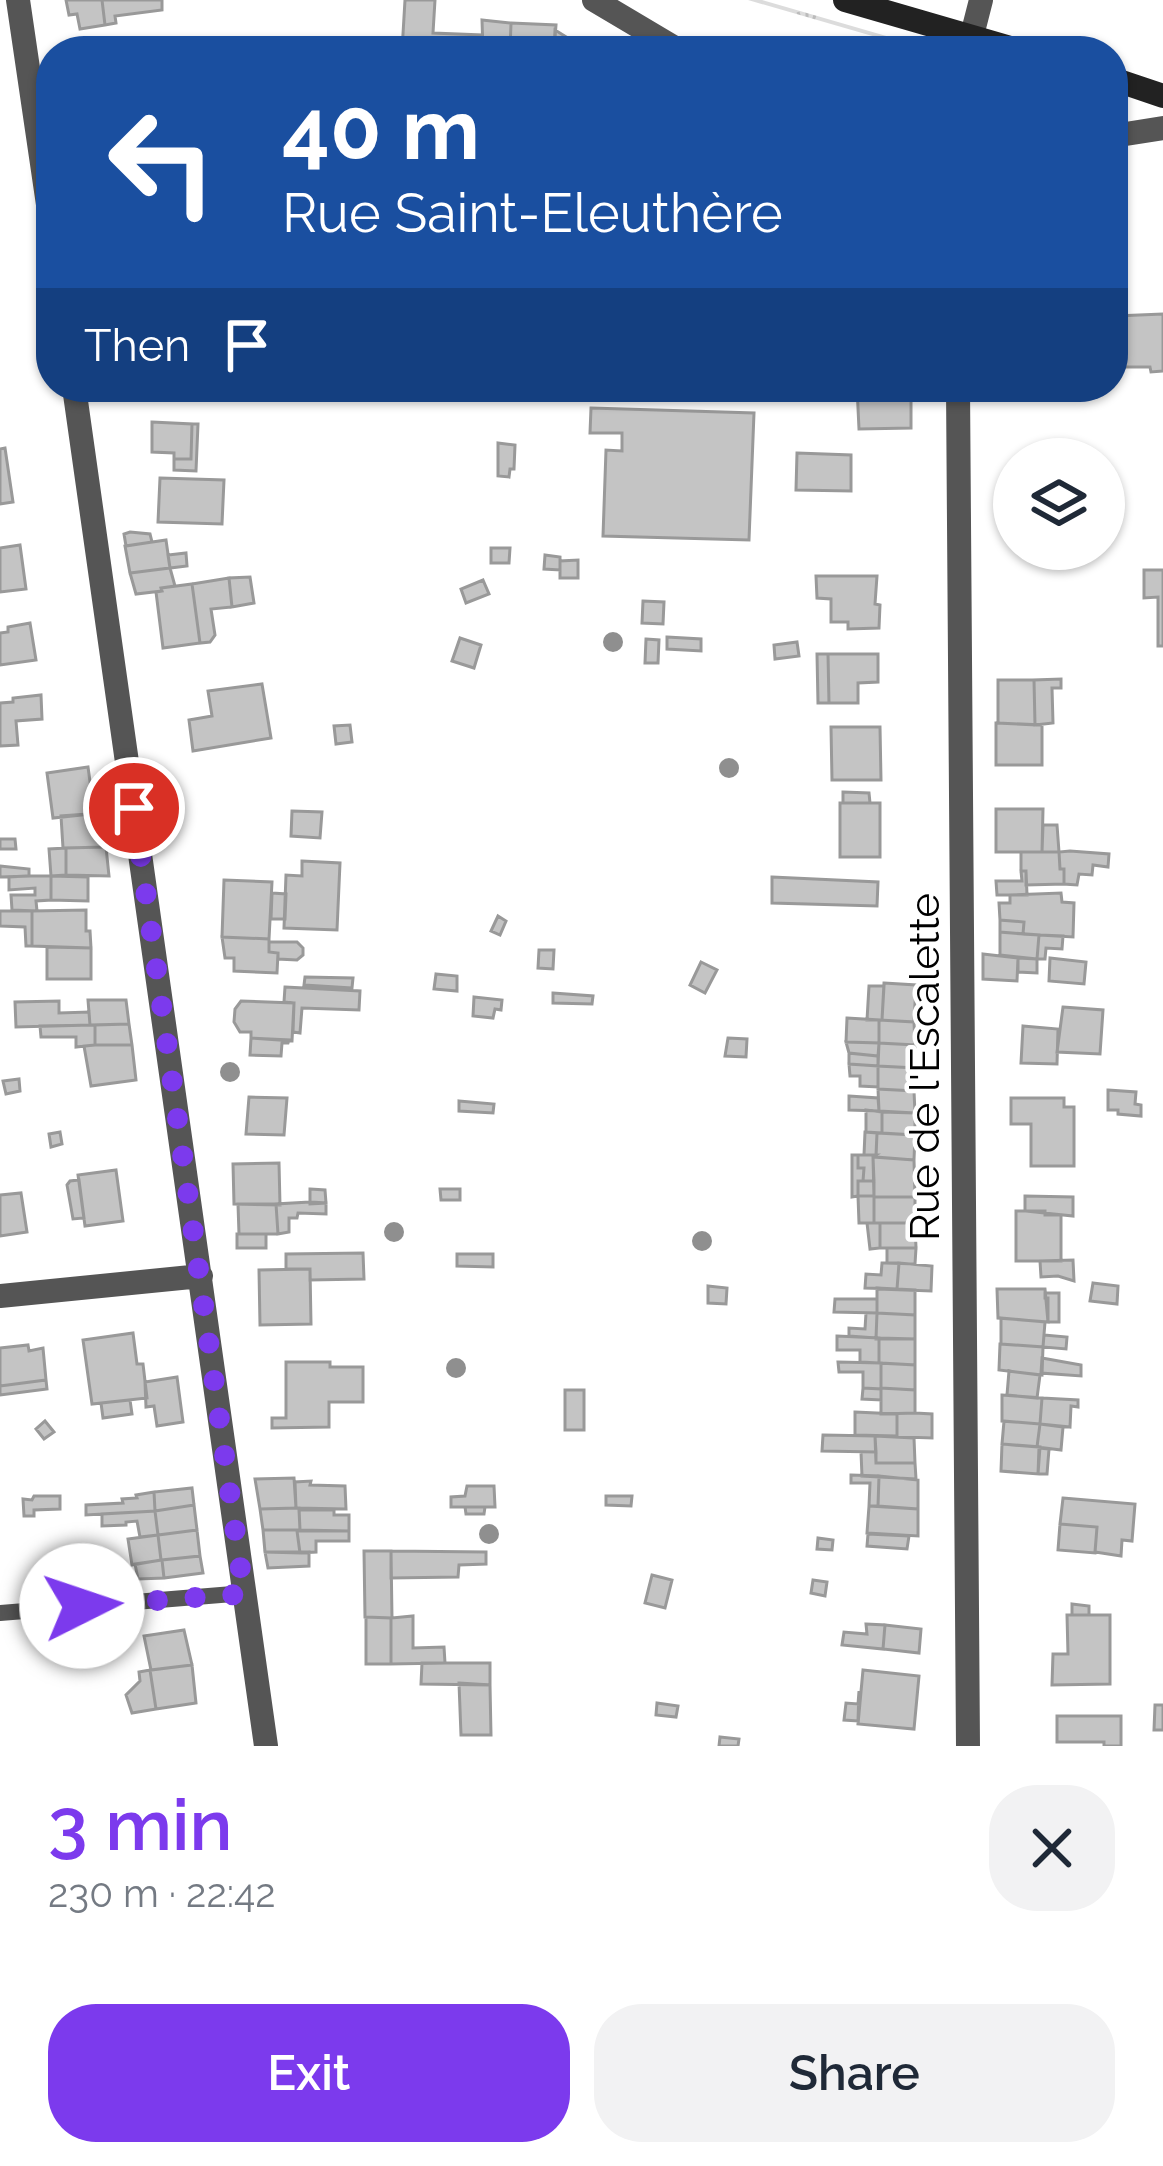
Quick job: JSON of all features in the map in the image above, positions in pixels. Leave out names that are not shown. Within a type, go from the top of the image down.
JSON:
[{"type":"main road","points":[[845,0],[949,36]]},
{"type":"main road","points":[[1128,84],[1163,96]]},
{"type":"street","points":[[594,0],[655,36]]},
{"type":"street","points":[[971,36],[981,0]]},
{"type":"street","points":[[14,14],[36,139]]},
{"type":"street","points":[[1128,134],[1163,128]]},
{"type":"street","points":[[76,402],[266,1746]]},
{"type":"street","name":"Rue de l'Escalette","points":[[958,402],[968,1746]]},
{"type":"street","points":[[0,1296],[201,1276]]},
{"type":"lane","points":[[0,1613],[244,1594]]},
{"type":"green space","points":[[748,0],[886,36],[872,36]]},
{"type":"building","points":[[66,0],[102,0],[105,25],[80,29],[77,14],[69,15]]},
{"type":"building","points":[[102,0],[162,0],[162,10],[115,16],[116,23],[105,25]]},
{"type":"building","points":[[405,0],[435,0],[433,33],[482,36],[403,36]]},
{"type":"building","points":[[482,20],[511,23],[511,36],[483,36]]},
{"type":"building","points":[[511,23],[556,25],[555,36],[511,36]]},
{"type":"building","points":[[1163,314],[1163,371],[1128,367],[1128,315]]},
{"type":"building","points":[[858,402],[911,402],[911,428],[859,429]]},
{"type":"building","points":[[591,408],[754,413],[749,540],[603,536],[606,450],[622,451],[622,433],[590,433]]},
{"type":"building","points":[[152,422],[192,424],[191,459],[152,452]]},
{"type":"building","points":[[192,424],[198,424],[196,471],[174,470],[174,459],[191,459]]},
{"type":"building","points":[[498,443],[515,445],[509,477],[498,476]]},
{"type":"building","points":[[5,448],[13,502],[0,504],[0,449]]},
{"type":"building","points":[[797,453],[851,455],[851,491],[796,490]]},
{"type":"building","points":[[160,478],[224,480],[222,524],[158,522]]},
{"type":"building","points":[[124,534],[150,534],[152,542],[126,546]]},
{"type":"building","points":[[166,540],[170,568],[130,573],[125,546]]},
{"type":"building","points":[[20,545],[26,589],[0,592],[0,548]]},
{"type":"building","points":[[491,548],[510,548],[509,563],[491,563]]},
{"type":"building","points":[[186,553],[187,566],[170,568],[168,555]]},
{"type":"building","points":[[545,555],[560,557],[560,570],[544,569]]},
{"type":"building","points":[[578,560],[578,578],[560,578],[560,561]]},
{"type":"building","points":[[170,568],[175,586],[136,594],[130,573]]},
{"type":"building","points":[[1144,570],[1163,570],[1163,646],[1158,646],[1158,597],[1144,598]]},
{"type":"building","points":[[816,576],[877,576],[879,628],[848,629],[848,622],[831,622],[831,599],[817,598]]},
{"type":"building","points":[[250,577],[254,603],[232,607],[229,578]]},
{"type":"building","points":[[229,578],[232,607],[211,609],[215,635],[210,642],[200,643],[192,584]]},
{"type":"building","points":[[483,580],[489,594],[466,603],[461,589]]},
{"type":"building","points":[[192,584],[200,643],[163,648],[156,592]]},
{"type":"building","points":[[643,601],[664,602],[663,624],[642,623]]},
{"type":"building","points":[[30,623],[36,660],[0,665],[0,633]]},
{"type":"building","points":[[667,637],[701,639],[701,651],[667,649]]},
{"type":"building","points":[[460,638],[481,645],[474,668],[452,661]]},
{"type":"building","points":[[646,639],[659,640],[658,663],[645,663]]},
{"type":"building","points":[[797,642],[799,656],[775,659],[774,645]]},
{"type":"building","points":[[817,654],[828,654],[829,703],[818,703]]},
{"type":"building","points":[[828,654],[878,654],[878,682],[858,683],[858,703],[829,703]]},
{"type":"building","points":[[1061,679],[1061,688],[1052,688],[1053,723],[1035,725],[1034,680]]},
{"type":"building","points":[[998,680],[1034,680],[1035,725],[998,723]]},
{"type":"building","points":[[262,684],[271,738],[193,751],[189,720],[212,716],[208,691]]},
{"type":"building","points":[[41,695],[42,719],[16,721],[18,745],[0,746],[0,703]]},
{"type":"building","points":[[996,723],[1042,725],[1042,765],[996,765]]},
{"type":"building","points":[[350,725],[352,742],[336,744],[334,726]]},
{"type":"building","points":[[831,727],[880,727],[881,780],[832,780]]},
{"type":"building","points":[[88,767],[92,796],[99,795],[101,813],[53,818],[47,773]]},
{"type":"building","points":[[843,792],[869,793],[870,803],[843,803]]},
{"type":"building","points":[[840,803],[880,803],[880,857],[840,857]]},
{"type":"building","points":[[996,809],[1043,809],[1042,852],[996,852]]},
{"type":"building","points":[[292,811],[322,812],[320,838],[291,836]]},
{"type":"building","points":[[101,813],[106,847],[63,848],[61,816]]},
{"type":"building","points":[[1043,825],[1057,825],[1059,852],[1042,852]]},
{"type":"building","points":[[0,839],[15,839],[16,849],[0,849]]},
{"type":"building","points":[[106,847],[109,876],[66,875],[66,848]]},
{"type":"building","points":[[66,848],[66,875],[51,876],[49,849]]},
{"type":"building","points":[[1021,852],[1059,852],[1064,884],[1026,885]]},
{"type":"building","points":[[1059,852],[1109,854],[1108,867],[1093,865],[1092,875],[1079,874],[1077,885],[1064,884]]},
{"type":"building","points":[[302,861],[340,863],[337,930],[284,928],[286,875],[302,876]]},
{"type":"building","points":[[0,866],[29,869],[29,876],[0,877]]},
{"type":"building","points":[[1021,871],[1026,871],[1027,895],[997,895],[996,881],[1022,881]]},
{"type":"building","points":[[51,876],[51,900],[36,901],[37,911],[12,910],[11,895],[35,895],[35,888],[9,890],[9,877]]},
{"type":"building","points":[[51,876],[88,877],[88,901],[51,900]]},
{"type":"building","points":[[772,877],[878,882],[877,906],[772,903]]},
{"type":"building","points":[[224,880],[272,882],[269,939],[222,937]]},
{"type":"building","points":[[272,893],[286,894],[285,919],[271,919]]},
{"type":"building","points":[[1061,893],[1062,902],[1074,903],[1073,937],[1023,934],[1024,922],[1000,920],[999,903],[1010,903],[1010,895]]},
{"type":"building","points":[[86,910],[91,948],[32,946],[32,911]]},
{"type":"building","points":[[0,911],[32,911],[32,946],[26,946],[25,927],[0,926]]},
{"type":"building","points":[[498,916],[506,921],[500,935],[491,931]]},
{"type":"building","points":[[1000,920],[1024,922],[1023,934],[1000,932]]},
{"type":"building","points":[[1000,932],[1039,935],[1037,959],[1000,955]]},
{"type":"building","points":[[1039,935],[1063,936],[1062,949],[1046,948],[1045,959],[1037,959]]},
{"type":"building","points":[[222,937],[269,939],[269,952],[278,953],[277,973],[234,971],[234,958],[225,958]]},
{"type":"building","points":[[269,942],[297,942],[303,955],[297,960],[278,959],[278,953],[269,952]]},
{"type":"building","points":[[47,947],[91,948],[91,979],[47,979]]},
{"type":"building","points":[[539,950],[554,950],[553,969],[538,968]]},
{"type":"building","points":[[983,954],[1018,958],[1017,981],[983,979]]},
{"type":"building","points":[[1018,958],[1037,959],[1037,973],[1018,972]]},
{"type":"building","points":[[1050,958],[1086,962],[1084,984],[1049,981]]},
{"type":"building","points":[[701,962],[717,970],[705,993],[690,985]]},
{"type":"building","points":[[436,974],[457,976],[457,991],[434,989]]},
{"type":"building","points":[[305,977],[353,978],[352,988],[304,985]]},
{"type":"building","points":[[884,983],[916,985],[914,1022],[879,1020]]},
{"type":"building","points":[[869,986],[884,986],[882,1020],[867,1020]]},
{"type":"building","points":[[285,987],[360,991],[359,1010],[302,1008],[300,1033],[293,1032],[294,1003],[284,1002]]},
{"type":"building","points":[[553,993],[593,996],[592,1004],[553,1003]]},
{"type":"building","points":[[474,997],[502,1000],[501,1010],[495,1009],[493,1018],[473,1016]]},
{"type":"building","points":[[88,1000],[126,1000],[129,1024],[90,1025]]},
{"type":"building","points":[[59,1001],[59,1013],[89,1012],[90,1025],[16,1027],[15,1002]]},
{"type":"building","points":[[241,1001],[294,1003],[292,1041],[251,1038],[251,1032],[240,1032],[234,1022]]},
{"type":"building","points":[[1063,1007],[1103,1010],[1100,1054],[1057,1052]]},
{"type":"building","points":[[847,1018],[879,1020],[879,1043],[846,1042]]},
{"type":"building","points":[[879,1020],[914,1022],[915,1045],[879,1043]]},
{"type":"building","points":[[129,1024],[132,1045],[95,1045],[95,1025]]},
{"type":"building","points":[[95,1025],[95,1045],[76,1047],[76,1037],[41,1037],[40,1026]]},
{"type":"building","points":[[1023,1026],[1058,1029],[1057,1064],[1021,1063]]},
{"type":"building","points":[[251,1038],[289,1040],[282,1043],[281,1056],[250,1055]]},
{"type":"building","points":[[728,1038],[747,1039],[746,1057],[725,1056]]},
{"type":"building","points":[[846,1042],[879,1043],[878,1056],[849,1053]]},
{"type":"building","points":[[879,1043],[915,1045],[915,1068],[878,1066]]},
{"type":"building","points":[[132,1045],[136,1080],[91,1086],[84,1046]]},
{"type":"building","points":[[849,1053],[878,1056],[878,1066],[849,1064]]},
{"type":"building","points":[[849,1064],[878,1066],[878,1087],[860,1086],[860,1076],[850,1076]]},
{"type":"building","points":[[878,1066],[915,1068],[914,1091],[878,1089]]},
{"type":"building","points":[[19,1079],[20,1091],[6,1094],[3,1081]]},
{"type":"building","points":[[878,1089],[914,1091],[915,1113],[879,1111]]},
{"type":"building","points":[[1108,1090],[1136,1092],[1141,1116],[1108,1110]]},
{"type":"building","points":[[849,1096],[878,1098],[879,1111],[849,1110]]},
{"type":"building","points":[[249,1097],[287,1098],[284,1135],[246,1134]]},
{"type":"building","points":[[1011,1098],[1064,1098],[1064,1107],[1074,1107],[1074,1166],[1031,1166],[1031,1124],[1011,1124]]},
{"type":"building","points":[[459,1101],[494,1104],[493,1113],[459,1111]]},
{"type":"building","points":[[866,1110],[882,1112],[882,1133],[866,1132]]},
{"type":"building","points":[[882,1112],[915,1113],[915,1135],[882,1133]]},
{"type":"building","points":[[60,1132],[62,1144],[51,1147],[49,1134]]},
{"type":"building","points":[[865,1132],[877,1133],[876,1155],[864,1155]]},
{"type":"building","points":[[877,1133],[915,1135],[914,1160],[876,1157]]},
{"type":"building","points":[[852,1155],[858,1155],[858,1168],[864,1168],[858,1196],[852,1197]]},
{"type":"building","points":[[858,1155],[876,1155],[874,1181],[863,1181]]},
{"type":"building","points":[[873,1157],[914,1160],[915,1197],[874,1197]]},
{"type":"building","points":[[279,1163],[280,1205],[234,1204],[233,1164]]},
{"type":"building","points":[[116,1170],[123,1221],[85,1226],[78,1175]]},
{"type":"building","points":[[79,1180],[84,1218],[73,1219],[67,1185]]},
{"type":"building","points":[[858,1181],[874,1181],[874,1196],[858,1196]]},
{"type":"building","points":[[310,1189],[325,1190],[326,1203],[310,1204]]},
{"type":"building","points":[[440,1189],[460,1189],[460,1200],[441,1200]]},
{"type":"building","points":[[21,1193],[27,1232],[0,1236],[0,1195]]},
{"type":"building","points":[[858,1196],[874,1196],[874,1223],[859,1223]]},
{"type":"building","points":[[1025,1196],[1073,1197],[1073,1216],[1025,1211]]},
{"type":"building","points":[[874,1197],[915,1197],[915,1223],[874,1223]]},
{"type":"building","points":[[326,1203],[326,1214],[298,1213],[297,1218],[289,1218],[289,1232],[278,1234],[276,1204]]},
{"type":"building","points":[[238,1204],[276,1204],[278,1234],[239,1234]]},
{"type":"building","points":[[1016,1211],[1061,1215],[1061,1261],[1016,1261]]},
{"type":"building","points":[[867,1223],[880,1223],[880,1248],[870,1249]]},
{"type":"building","points":[[880,1223],[915,1223],[916,1248],[880,1248]]},
{"type":"building","points":[[237,1234],[266,1234],[266,1248],[237,1248]]},
{"type":"building","points":[[887,1248],[916,1248],[915,1264],[887,1263]]},
{"type":"building","points":[[363,1253],[364,1279],[310,1280],[310,1269],[286,1269],[286,1254]]},
{"type":"building","points":[[457,1254],[493,1254],[493,1267],[457,1266]]},
{"type":"building","points":[[1073,1260],[1074,1281],[1041,1277],[1040,1261]]},
{"type":"building","points":[[882,1263],[899,1263],[897,1289],[865,1288],[866,1274],[881,1275]]},
{"type":"building","points":[[899,1263],[932,1266],[931,1291],[878,1289],[897,1289]]},
{"type":"building","points":[[310,1269],[311,1324],[260,1325],[259,1270]]},
{"type":"building","points":[[1093,1283],[1118,1286],[1117,1304],[1090,1301]]},
{"type":"building","points":[[708,1286],[727,1288],[726,1304],[708,1303]]},
{"type":"building","points":[[877,1288],[915,1290],[915,1315],[877,1313]]},
{"type":"building","points":[[997,1289],[1045,1289],[1048,1322],[998,1318]]},
{"type":"building","points":[[1045,1293],[1059,1293],[1059,1322],[1048,1322]]},
{"type":"building","points":[[835,1299],[877,1299],[877,1313],[834,1312]]},
{"type":"building","points":[[866,1313],[877,1313],[876,1338],[849,1336],[849,1328],[865,1329]]},
{"type":"building","points":[[877,1313],[915,1315],[915,1339],[876,1339]]},
{"type":"building","points":[[1001,1318],[1045,1322],[1043,1347],[1001,1344]]},
{"type":"building","points":[[133,1333],[147,1398],[92,1404],[83,1340]]},
{"type":"building","points":[[1044,1335],[1067,1337],[1066,1349],[1043,1347]]},
{"type":"building","points":[[837,1336],[879,1338],[879,1363],[860,1362],[860,1350],[837,1350]]},
{"type":"building","points":[[879,1338],[915,1339],[915,1365],[879,1363]]},
{"type":"building","points":[[1000,1344],[1043,1347],[1042,1375],[999,1370]]},
{"type":"building","points":[[28,1345],[29,1351],[43,1348],[46,1380],[0,1386],[0,1348]]},
{"type":"building","points":[[1042,1358],[1081,1365],[1081,1376],[1041,1373]]},
{"type":"building","points":[[286,1362],[363,1367],[363,1402],[329,1402],[329,1427],[272,1428],[272,1418],[286,1418]]},
{"type":"building","points":[[838,1362],[881,1363],[881,1389],[863,1388],[863,1372],[839,1372]]},
{"type":"building","points":[[881,1363],[915,1365],[915,1390],[881,1388]]},
{"type":"building","points":[[1009,1371],[1040,1375],[1037,1398],[1007,1395]]},
{"type":"building","points":[[177,1377],[183,1422],[157,1426],[154,1406],[146,1407],[145,1382]]},
{"type":"building","points":[[46,1380],[47,1389],[0,1395],[0,1386]]},
{"type":"building","points":[[863,1388],[881,1389],[881,1400],[862,1399]]},
{"type":"building","points":[[881,1388],[915,1390],[915,1413],[881,1414]]},
{"type":"building","points":[[565,1390],[584,1390],[584,1430],[565,1430]]},
{"type":"building","points":[[1002,1395],[1042,1398],[1040,1424],[1002,1421]]},
{"type":"building","points":[[1042,1398],[1078,1400],[1078,1407],[1071,1406],[1070,1427],[1040,1424]]},
{"type":"building","points":[[130,1400],[132,1414],[103,1418],[101,1403]]},
{"type":"building","points":[[855,1412],[897,1414],[897,1436],[855,1435]]},
{"type":"building","points":[[915,1413],[932,1414],[932,1438],[875,1436],[897,1436],[897,1414],[881,1414]]},
{"type":"building","points":[[45,1421],[54,1432],[44,1439],[36,1429]]},
{"type":"building","points":[[1004,1421],[1040,1424],[1037,1447],[1002,1444]]},
{"type":"building","points":[[1040,1424],[1063,1427],[1061,1450],[1037,1447]]},
{"type":"building","points":[[823,1435],[875,1436],[876,1452],[822,1451]]},
{"type":"building","points":[[875,1436],[914,1438],[915,1463],[876,1463]]},
{"type":"building","points":[[1002,1444],[1040,1447],[1038,1474],[1001,1471]]},
{"type":"building","points":[[1039,1448],[1049,1449],[1047,1474],[1038,1474]]},
{"type":"building","points":[[861,1452],[876,1452],[876,1463],[915,1463],[916,1479],[862,1476]]},
{"type":"building","points":[[851,1475],[879,1476],[878,1506],[869,1506],[870,1483],[851,1483]]},
{"type":"building","points":[[879,1476],[918,1480],[918,1509],[878,1506]]},
{"type":"building","points":[[294,1478],[296,1508],[260,1509],[255,1479]]},
{"type":"building","points":[[311,1481],[310,1485],[345,1486],[346,1509],[296,1508],[295,1482]]},
{"type":"building","points":[[467,1486],[494,1486],[495,1507],[451,1507],[451,1497],[465,1496]]},
{"type":"building","points":[[192,1488],[194,1505],[155,1511],[154,1492]]},
{"type":"building","points":[[154,1492],[155,1511],[86,1515],[86,1505],[123,1503],[122,1499]]},
{"type":"building","points":[[60,1496],[60,1509],[34,1510],[34,1516],[24,1516],[23,1499]]},
{"type":"building","points":[[606,1496],[632,1496],[631,1506],[606,1505]]},
{"type":"building","points":[[1063,1498],[1135,1504],[1132,1541],[1122,1540],[1121,1556],[1095,1552],[1097,1527],[1060,1524]]},
{"type":"building","points":[[194,1505],[197,1530],[158,1535],[155,1511]]},
{"type":"building","points":[[869,1506],[918,1509],[918,1536],[867,1533]]},
{"type":"building","points":[[465,1507],[485,1507],[484,1514],[466,1514]]},
{"type":"building","points":[[299,1508],[300,1530],[263,1530],[260,1509]]},
{"type":"building","points":[[299,1510],[349,1515],[349,1531],[300,1530]]},
{"type":"building","points":[[155,1511],[158,1535],[140,1537],[137,1521],[102,1526],[102,1514]]},
{"type":"building","points":[[1060,1524],[1097,1527],[1095,1553],[1058,1550]]},
{"type":"building","points":[[197,1530],[200,1556],[161,1560],[158,1535]]},
{"type":"building","points":[[263,1530],[300,1530],[300,1553],[265,1552]]},
{"type":"building","points":[[297,1531],[349,1531],[349,1541],[316,1541],[316,1552],[300,1553]]},
{"type":"building","points":[[868,1534],[909,1536],[907,1549],[867,1546]]},
{"type":"building","points":[[158,1535],[161,1560],[132,1565],[128,1539]]},
{"type":"building","points":[[818,1538],[833,1540],[832,1550],[817,1549]]},
{"type":"building","points":[[364,1551],[391,1551],[392,1618],[365,1617]]},
{"type":"building","points":[[391,1551],[486,1552],[486,1564],[459,1565],[458,1577],[391,1578]]},
{"type":"building","points":[[265,1552],[309,1552],[309,1566],[268,1568]]},
{"type":"building","points":[[200,1556],[203,1573],[164,1578],[162,1560]]},
{"type":"building","points":[[162,1560],[164,1578],[138,1579],[135,1564]]},
{"type":"building","points":[[73,1568],[73,1579],[50,1580],[50,1571]]},
{"type":"building","points":[[652,1575],[672,1580],[665,1608],[645,1603]]},
{"type":"building","points":[[813,1580],[827,1582],[825,1596],[811,1593]]},
{"type":"building","points":[[1072,1604],[1089,1606],[1089,1615],[1072,1615]]},
{"type":"building","points":[[1067,1615],[1110,1615],[1110,1684],[1052,1685],[1053,1654],[1068,1654]]},
{"type":"building","points":[[413,1616],[413,1648],[444,1647],[445,1663],[391,1664],[391,1618]]},
{"type":"building","points":[[366,1617],[391,1618],[391,1664],[366,1664]]},
{"type":"building","points":[[866,1624],[885,1625],[883,1649],[842,1645],[844,1632],[867,1634]]},
{"type":"building","points":[[885,1625],[921,1629],[919,1653],[883,1649]]},
{"type":"building","points":[[184,1630],[192,1665],[151,1670],[144,1636]]},
{"type":"building","points":[[422,1663],[490,1663],[490,1685],[421,1684]]},
{"type":"building","points":[[192,1665],[196,1703],[156,1709],[150,1670]]},
{"type":"building","points":[[150,1670],[156,1709],[132,1713],[126,1695],[140,1681],[139,1672]]},
{"type":"building","points":[[863,1670],[919,1676],[914,1729],[858,1724]]},
{"type":"building","points":[[459,1683],[490,1685],[491,1735],[461,1735]]},
{"type":"building","points":[[859,1691],[858,1721],[844,1720],[846,1703],[858,1704]]},
{"type":"building","points":[[657,1703],[678,1706],[676,1717],[656,1715]]},
{"type":"building","points":[[1155,1705],[1163,1705],[1163,1730],[1154,1730]]},
{"type":"building","points":[[1057,1716],[1121,1716],[1121,1746],[1057,1742]]},
{"type":"building","points":[[720,1737],[739,1739],[738,1746],[719,1746]]},
{"type":"route","points":[[82,1606],[244,1594],[134,808]]}]
